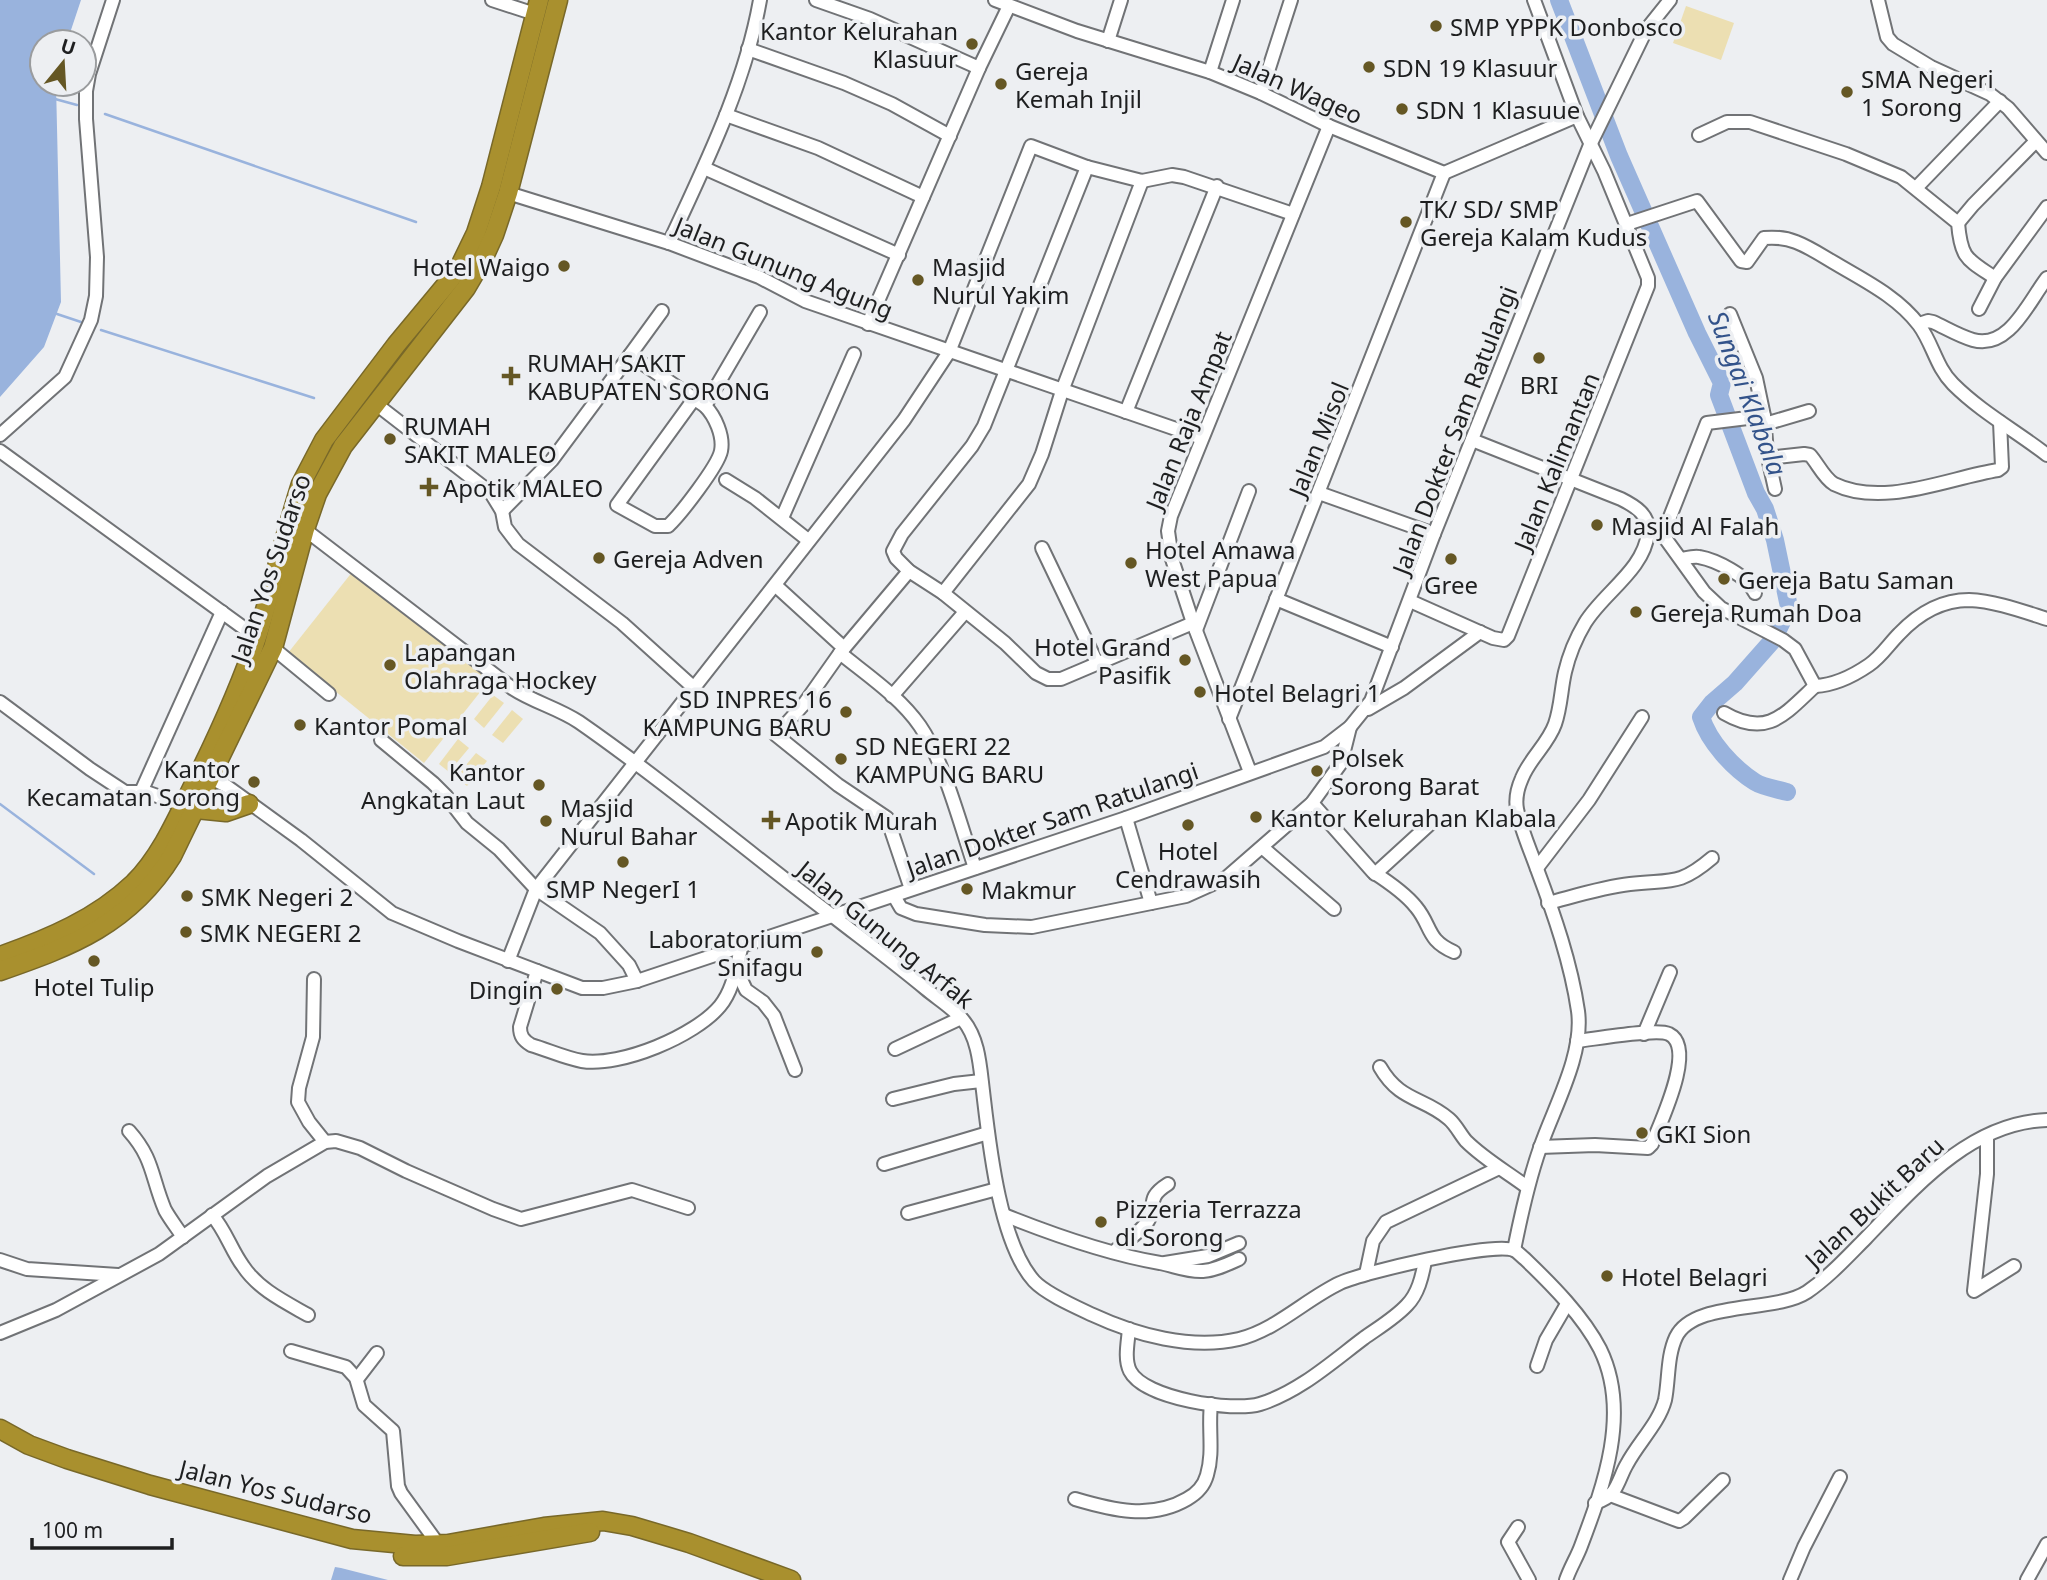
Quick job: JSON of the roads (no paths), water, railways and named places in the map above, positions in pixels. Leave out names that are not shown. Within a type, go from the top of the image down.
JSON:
[{"type":"highway","name":"Jalan Yos Sudarso","points":[[205,775],[298,524],[343,446],[376,404],[494,235],[508,192],[558,0]]},
{"type":"highway","name":"Jalan Yos Sudarso","points":[[0,971],[76,943],[100,929],[133,903],[159,876],[205,775],[272,648],[298,524],[305,474],[324,440],[396,345],[458,284],[491,187],[537,7]]},
{"type":"highway","points":[[190,807],[226,812],[249,804]]},
{"type":"highway","name":"Jalan Yos Sudarso","points":[[0,956],[69,930],[132,884],[190,807]]},
{"type":"highway","name":"Jalan Yos Sudarso","points":[[0,1429],[29,1445],[150,1485],[352,1539],[415,1545],[439,1544],[585,1521],[661,1545],[755,1580]]},
{"type":"highway","name":"Jalan Yos Sudarso","points":[[0,1441],[46,1461],[117,1485],[345,1547],[407,1557],[447,1556],[498,1549],[603,1527],[632,1526],[689,1543],[791,1580]]},
{"type":"street","points":[[0,435],[65,377],[91,320],[96,296],[97,257],[86,91],[113,0]]},
{"type":"street","points":[[492,0],[537,7]]},
{"type":"street","points":[[669,243],[726,115],[748,50],[760,0]]},
{"type":"street","points":[[816,0],[870,19],[979,68]]},
{"type":"street","points":[[1108,41],[1121,0]]},
{"type":"street","points":[[1210,72],[1233,0]]},
{"type":"street","points":[[1261,93],[1291,0]]},
{"type":"street","name":"Jalan Kalimantan","points":[[1480,632],[1504,640],[1512,631],[1570,478],[1648,286],[1632,222],[1577,116],[1534,0]]},
{"type":"street","name":"Jalan Dokter Sam Ratulangi","points":[[205,775],[225,785],[301,840],[392,913],[582,988],[603,988],[637,981],[894,896],[1126,818],[1324,747],[1350,727],[1365,711],[1379,683],[1434,534],[1590,145],[1646,30],[1670,0]]},
{"type":"street","points":[[1878,0],[1887,37],[1893,44],[2000,101],[2047,153]]},
{"type":"street","points":[[868,324],[979,68],[1000,2]]},
{"type":"street","name":"Jalan Wageo","points":[[1000,2],[1108,41],[1210,72],[1329,126],[1444,173]]},
{"type":"street","points":[[748,50],[844,83],[892,104],[950,135]]},
{"type":"street","points":[[1916,188],[2000,101]]},
{"type":"street","points":[[726,115],[818,148],[923,197]]},
{"type":"street","points":[[1444,173],[1577,116]]},
{"type":"street","points":[[1699,135],[1727,122],[1750,122],[1846,154],[1900,177],[1958,223]]},
{"type":"street","name":"Jalan Raja Ampat","points":[[1250,772],[1195,627],[1172,559],[1168,531],[1171,516],[1202,438],[1329,126]]},
{"type":"street","points":[[1995,278],[1966,259],[1959,242],[1958,223],[2036,141]]},
{"type":"street","points":[[508,961],[536,889],[904,420],[949,352],[1031,146],[1087,167],[1142,181],[1172,175],[1217,187],[1293,214]]},
{"type":"street","points":[[1087,167],[984,426],[972,446],[895,543],[892,551],[909,570],[943,593],[1005,643],[1037,673],[1048,679],[1061,679],[1195,627],[1250,491]]},
{"type":"street","points":[[704,168],[899,255]]},
{"type":"street","name":"Jalan Misol","points":[[1229,719],[1444,173]]},
{"type":"street","points":[[943,593],[1029,484],[1142,181]]},
{"type":"street","points":[[1126,412],[1217,187]]},
{"type":"street","name":"Jalan Gunung Agung","points":[[508,192],[669,243],[759,277],[805,301],[1202,438]]},
{"type":"street","points":[[1632,222],[1697,201],[1726,243],[1744,262],[1749,261],[1765,238],[1783,238],[1797,242],[1893,299],[1919,324],[1940,370],[1970,400],[2047,455]]},
{"type":"street","points":[[1979,309],[1995,278],[2047,207]]},
{"type":"street","points":[[1919,324],[1933,322],[1971,340],[2000,337],[2018,319],[2047,278]]},
{"type":"street","points":[[502,511],[552,460],[662,311]]},
{"type":"street","points":[[628,358],[700,403],[712,414],[718,430],[721,453],[711,470],[671,523],[659,527],[617,505],[700,403],[760,312]]},
{"type":"street","points":[[1730,314],[1756,378],[1775,489]]},
{"type":"street","points":[[782,518],[854,354]]},
{"type":"street","points":[[376,404],[491,493],[502,511],[505,527],[519,544],[622,623],[693,687]]},
{"type":"street","points":[[1569,1579],[1608,1464],[1615,1420],[1614,1397],[1600,1350],[1567,1304],[1540,1273],[1514,1250],[1527,1187],[1566,1080],[1577,1041],[1578,1015],[1575,995],[1548,903],[1517,810],[1518,788],[1534,757],[1552,733],[1565,673],[1584,625],[1595,607],[1635,564],[1655,532],[1668,522],[1707,423],[1740,418],[1765,420],[1809,411]]},
{"type":"street","points":[[1768,458],[1810,455],[1833,483],[1873,494],[1904,491],[1998,470],[2002,467],[2003,459],[2000,422]]},
{"type":"street","points":[[1472,440],[1617,497],[1638,508],[1655,532],[1682,559],[1694,581],[1721,608],[1795,649],[1815,686]]},
{"type":"street","points":[[0,451],[256,637]]},
{"type":"street","points":[[726,481],[782,518],[808,540]]},
{"type":"street","points":[[1319,492],[1434,534]]},
{"type":"street","name":"Jalan Gunung Arfak","points":[[298,524],[512,688],[576,720],[634,763],[887,957],[961,1018],[976,1045],[997,1189],[1004,1215],[1011,1237],[1033,1281],[1042,1287],[1095,1316],[1129,1329],[1190,1343],[1203,1343],[1256,1334],[1341,1283],[1366,1274],[1471,1252],[1514,1250]]},
{"type":"street","points":[[1042,548],[1097,663]]},
{"type":"street","points":[[1682,559],[1700,557],[1730,570],[1747,579],[1755,593]]},
{"type":"street","points":[[909,570],[842,650],[804,704],[776,735],[838,785],[887,818],[911,890]]},
{"type":"street","points":[[775,585],[919,725],[928,740],[951,797],[975,868]]},
{"type":"street","points":[[1276,599],[1392,647]]},
{"type":"street","points":[[1365,711],[1404,688],[1480,632],[1410,601]]},
{"type":"street","points":[[1724,713],[1741,723],[1751,725],[1777,719],[1815,686],[1837,683],[1869,665],[1916,619],[1930,609],[1948,603],[1983,601],[2047,619]]},
{"type":"street","points":[[141,792],[222,612]]},
{"type":"street","points":[[892,696],[965,612]]},
{"type":"street","points":[[272,648],[328,694]]},
{"type":"street","points":[[0,702],[125,792],[163,797],[190,807]]},
{"type":"street","points":[[1537,868],[1589,800],[1642,716]]},
{"type":"street","points":[[894,896],[901,908],[911,912],[953,920],[1032,926],[1186,896],[1226,878],[1312,803],[1341,763],[1350,727]]},
{"type":"street","points":[[381,740],[433,783],[467,823],[499,849],[536,889],[600,933],[629,965],[637,981]]},
{"type":"street","points":[[1312,803],[1375,874],[1385,879],[1415,905],[1437,943],[1454,951]]},
{"type":"street","points":[[1126,818],[1151,903]]},
{"type":"street","points":[[1375,874],[1433,821]]},
{"type":"street","points":[[1263,848],[1334,909]]},
{"type":"street","points":[[1548,903],[1630,884],[1665,882],[1686,877],[1696,873],[1713,858]]},
{"type":"street","points":[[537,971],[520,1027],[520,1035],[524,1041],[561,1056],[600,1062],[620,1060],[637,1055],[702,1022],[720,1006],[730,991],[741,945]]},
{"type":"street","points":[[736,969],[746,990],[774,1016],[795,1070]]},
{"type":"street","points":[[1644,1034],[1670,972]]},
{"type":"street","points":[[314,979],[313,1037],[299,1088],[298,1102],[309,1122],[326,1142]]},
{"type":"street","points":[[895,1049],[961,1018]]},
{"type":"street","points":[[1540,1147],[1595,1145],[1648,1148],[1652,1144],[1676,1080],[1679,1051],[1676,1041],[1670,1035],[1644,1034],[1577,1041]]},
{"type":"street","points":[[1380,1067],[1388,1082],[1448,1119],[1465,1140],[1527,1187]]},
{"type":"street","points":[[893,1099],[954,1084],[981,1082]]},
{"type":"street","name":"Jalan Bukit Baru","points":[[1610,1495],[1664,1403],[1676,1337],[1686,1324],[1728,1309],[1760,1306],[1805,1293],[1833,1272],[1949,1157],[2014,1123],[2047,1120]]},
{"type":"street","points":[[129,1131],[141,1144],[166,1212],[183,1237]]},
{"type":"street","points":[[884,1164],[988,1133]]},
{"type":"street","points":[[1987,1136],[1987,1174],[1974,1291],[2014,1266]]},
{"type":"street","points":[[0,1333],[56,1310],[159,1254],[267,1175],[326,1142],[336,1141],[360,1148],[406,1171],[521,1219],[632,1190],[688,1208]]},
{"type":"street","points":[[1366,1274],[1373,1241],[1386,1222],[1499,1168]]},
{"type":"street","points":[[1114,1252],[1148,1221],[1152,1200],[1168,1184]]},
{"type":"street","points":[[908,1213],[997,1189]]},
{"type":"street","points":[[212,1215],[223,1227],[243,1266],[252,1277],[264,1288],[308,1315]]},
{"type":"street","points":[[1004,1215],[1049,1233],[1144,1262],[1161,1263],[1208,1256],[1239,1243]]},
{"type":"street","points":[[1161,1263],[1190,1271],[1207,1271],[1239,1259]]},
{"type":"street","points":[[0,1260],[27,1269],[118,1275]]},
{"type":"street","points":[[1129,1329],[1127,1364],[1135,1379],[1161,1393],[1211,1404],[1258,1405],[1286,1394],[1406,1306],[1422,1278],[1425,1261]]},
{"type":"street","points":[[1536,1366],[1546,1340],[1567,1304]]},
{"type":"street","points":[[291,1351],[346,1367],[357,1379],[364,1405],[393,1431],[401,1493],[439,1544]]},
{"type":"street","points":[[357,1379],[377,1353]]},
{"type":"street","points":[[1075,1499],[1102,1507],[1142,1513],[1179,1504],[1193,1496],[1204,1485],[1209,1467],[1211,1404]]},
{"type":"street","points":[[1790,1580],[1840,1477]]},
{"type":"street","points":[[1595,1503],[1610,1495],[1679,1521],[1723,1480]]},
{"type":"street","points":[[1518,1527],[1509,1537],[1508,1544],[1530,1580]]},
{"type":"street","points":[[2027,1580],[2047,1544]]},
{"type":"water","points":[[0,0],[81,0],[72,28],[28,28],[28,98],[56,98],[61,302],[44,347],[0,397]]},
{"type":"water","points":[[335,1567],[341,1568],[388,1580],[331,1580]]},
{"type":"waterway","name":"Sungai Klabala","points":[[1559,0],[1619,156],[1697,333],[1722,383],[1719,395],[1756,493],[1765,509],[1775,540],[1789,607],[1773,640],[1701,717],[1716,745],[1738,769],[1758,784],[1787,792]]},
{"type":"waterway","points":[[55,99],[77,105]]},
{"type":"waterway","points":[[105,114],[416,222]]},
{"type":"waterway","points":[[57,314],[81,322]]},
{"type":"waterway","points":[[101,330],[314,398]]},
{"type":"waterway","points":[[0,804],[94,874]]},
{"type":"place","name":"SMP YPPK Donbosco","points":[[1436,26]]},
{"type":"place","name":"Kantor Kelurahan Klasuur","points":[[972,44]]},
{"type":"place","name":"SDN 19 Klasuur","points":[[1369,67]]},
{"type":"place","name":"Gereja Kemah Injil","points":[[1001,84]]},
{"type":"place","name":"SMA Negeri 1 Sorong","points":[[1847,92]]},
{"type":"place","name":"SDN 1 Klasuue","points":[[1402,109]]},
{"type":"place","name":"TK/ SD/ SMP Gereja Kalam Kudus","points":[[1406,222]]},
{"type":"place","name":"Hotel Waigo","points":[[564,266]]},
{"type":"place","name":"Masjid Nurul Yakim","points":[[918,280]]},
{"type":"place","name":"BRI","points":[[1539,358]]},
{"type":"place","name":"RUMAH SAKIT KABUPATEN SORONG","points":[[511,376]]},
{"type":"place","name":"RUMAH SAKIT MALEO","points":[[390,439]]},
{"type":"place","name":"Apotik MALEO","points":[[429,487]]},
{"type":"place","name":"Masjid Al Falah","points":[[1597,525]]},
{"type":"place","name":"Gereja Adven","points":[[599,558]]},
{"type":"place","name":"Gree","points":[[1451,559]]},
{"type":"place","name":"Hotel Amawa West Papua","points":[[1131,563]]},
{"type":"place","name":"Gereja Batu Saman","points":[[1724,579]]},
{"type":"place","name":"Gereja Rumah Doa","points":[[1636,612]]},
{"type":"place","name":"Hotel Grand Pasifik","points":[[1185,660]]},
{"type":"place","name":"Lapangan Olahraga Hockey","points":[[390,665]]},
{"type":"place","name":"Hotel Belagri 1","points":[[1200,692]]},
{"type":"place","name":"SD INPRES 16 KAMPUNG BARU","points":[[846,712]]},
{"type":"place","name":"Kantor Pomal","points":[[300,725]]},
{"type":"place","name":"SD NEGERI 22 KAMPUNG BARU","points":[[841,759]]},
{"type":"place","name":"Polsek Sorong Barat","points":[[1317,771]]},
{"type":"place","name":"Kantor Kecamatan Sorong","points":[[254,782]]},
{"type":"place","name":"Kantor Angkatan Laut","points":[[539,785]]},
{"type":"place","name":"Kantor Kelurahan Klabala","points":[[1256,817]]},
{"type":"place","name":"Apotik Murah","points":[[771,820]]},
{"type":"place","name":"Masjid Nurul Bahar","points":[[546,821]]},
{"type":"place","name":"Hotel Cendrawasih","points":[[1188,825]]},
{"type":"place","name":"SMP NegerI 1","points":[[623,862]]},
{"type":"place","name":"Makmur","points":[[967,889]]},
{"type":"place","name":"SMK Negeri 2","points":[[187,896]]},
{"type":"place","name":"SMK NEGERI 2","points":[[186,932]]},
{"type":"place","name":"Laboratorium Snifagu","points":[[817,952]]},
{"type":"place","name":"Hotel Tulip","points":[[94,961]]},
{"type":"place","name":"Dingin","points":[[557,989]]},
{"type":"place","name":"GKI Sion","points":[[1642,1133]]},
{"type":"place","name":"Pizzeria Terrazza di Sorong","points":[[1101,1222]]},
{"type":"place","name":"Hotel Belagri","points":[[1607,1276]]}]
